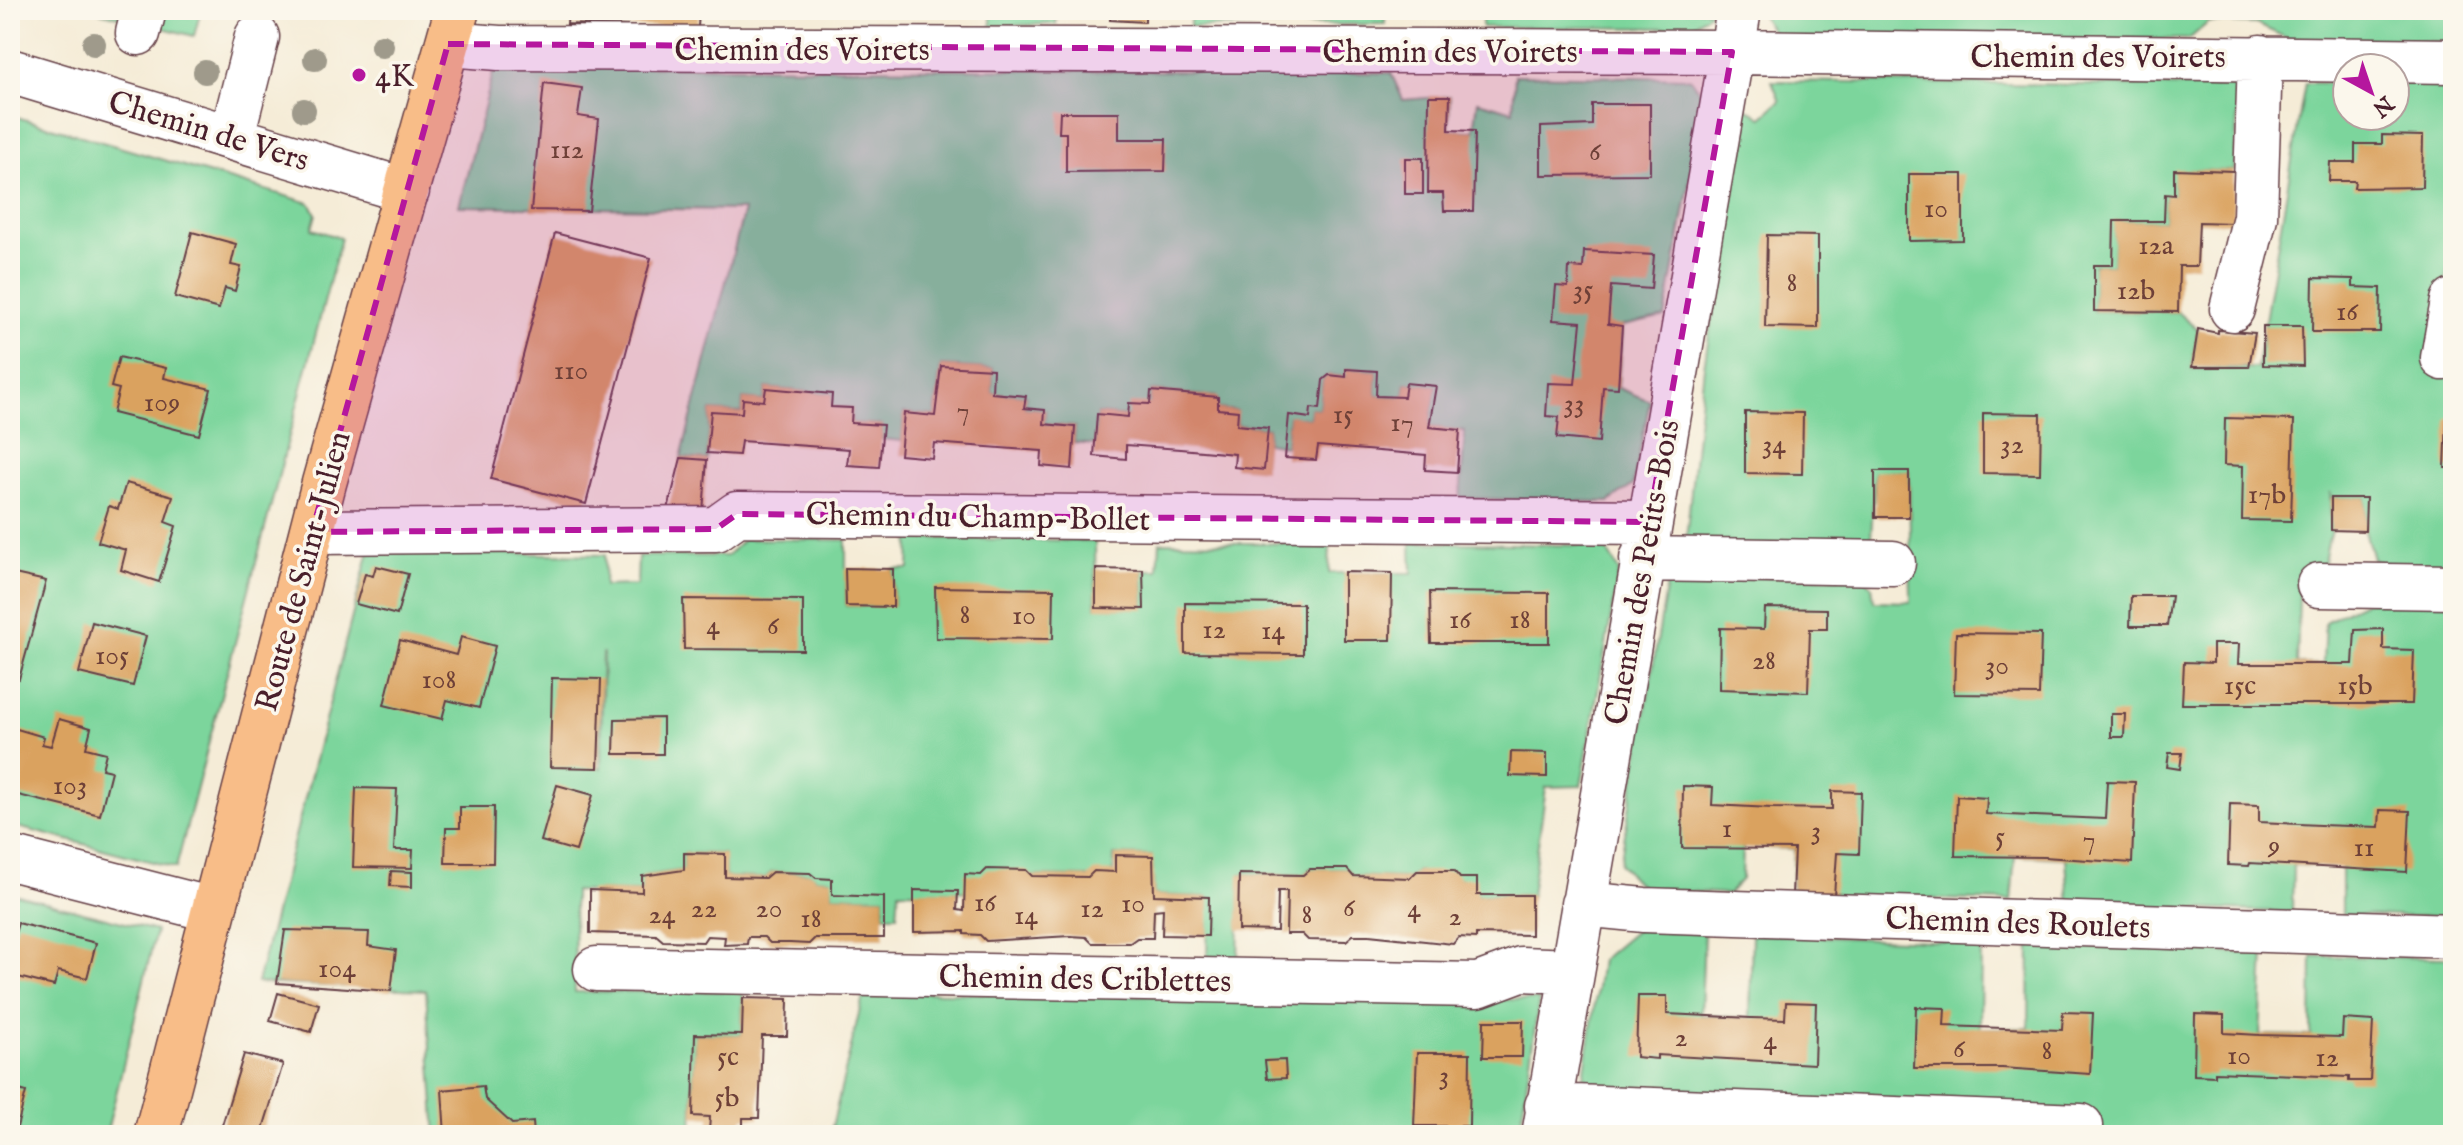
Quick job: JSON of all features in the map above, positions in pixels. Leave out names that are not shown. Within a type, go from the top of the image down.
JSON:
[{"type":"main road","name":"Route de Saint-Julien","points":[[156,1135],[312,532],[452,27]]},
{"type":"street","name":"Chemin des Petits-Bois","points":[[1546,1120],[1739,10]]},
{"type":"street","name":"Chemin des Voirets","points":[[452,27],[515,48],[1732,52],[2453,61]]},
{"type":"street","points":[[232,136],[257,37]]},
{"type":"street","points":[[2232,309],[2255,217],[2260,57]]},
{"type":"street","name":"Chemin de Vers","points":[[10,71],[407,191]]},
{"type":"street","points":[[2443,358],[2453,301]]},
{"type":"street","name":"Chemin du Champ-Bollet","points":[[312,532],[716,529],[737,514],[1646,541],[1893,563]]},
{"type":"street","points":[[2319,585],[2453,587]]},
{"type":"street","points":[[10,858],[213,910]]},
{"type":"street","name":"Chemin des Roulets","points":[[1583,904],[1660,911],[2453,936]]},
{"type":"street","name":"Chemin des Criblettes","points":[[596,969],[1478,985],[1521,969],[1572,971]]},
{"type":"street","points":[[1546,1120],[2081,1126]]},
{"type":"highlighted area","points":[[448,44],[1732,52],[1649,522],[737,514],[716,529],[312,532]]},
{"type":"green space","points":[[92,10],[201,10],[194,36]]},
{"type":"green space","points":[[991,10],[1057,10],[1056,24],[991,26]]},
{"type":"green space","points":[[1190,10],[1385,10],[1385,24],[1190,27]]},
{"type":"green space","points":[[1482,10],[1713,10],[1690,28],[1482,27]]},
{"type":"green space","points":[[1757,10],[2453,10],[2453,42],[2291,40],[2256,24],[2209,22],[2189,39],[1778,39]]},
{"type":"green space","points":[[495,65],[1391,73],[1403,100],[1450,96],[1449,130],[1474,131],[1478,101],[1513,111],[1515,75],[1690,78],[1705,97],[1665,317],[1622,326],[1618,388],[1650,401],[1633,485],[1609,502],[1460,498],[1465,431],[1429,427],[1436,386],[1406,383],[1404,397],[1376,396],[1377,371],[1347,369],[1346,377],[1329,375],[1323,380],[1320,409],[1311,408],[1310,418],[1289,416],[1286,446],[1267,443],[1268,428],[1237,425],[1237,411],[1218,409],[1217,397],[1151,391],[1150,404],[1128,417],[1097,414],[1095,445],[1074,443],[1075,427],[1044,424],[1045,410],[1024,408],[1026,396],[992,393],[993,369],[941,366],[935,416],[904,413],[902,441],[882,439],[882,425],[851,423],[852,408],[831,407],[832,394],[766,388],[764,401],[743,399],[742,413],[711,411],[707,460],[681,458],[744,210],[459,206]]},
{"type":"green space","points":[[1772,81],[2239,87],[2234,171],[2175,170],[2174,195],[2165,195],[2164,221],[2115,221],[2113,265],[2094,265],[2094,311],[2178,312],[2198,329],[2192,369],[2257,368],[2305,83],[2331,83],[2331,132],[2411,132],[2411,83],[2453,84],[2453,243],[2430,369],[2453,366],[2453,570],[2392,569],[2373,559],[2365,531],[2366,498],[2331,498],[2330,492],[2331,530],[2321,574],[2299,597],[2297,664],[2323,664],[2325,622],[2366,601],[2453,601],[2453,917],[2342,915],[2342,867],[2293,865],[2292,912],[2069,905],[2066,858],[2015,856],[2011,901],[1792,895],[1794,849],[1743,847],[1742,879],[1728,894],[1642,888],[1620,864],[1667,583],[1678,576],[1864,578],[1872,586],[1874,601],[1911,602],[1909,471],[1875,472],[1871,537],[1859,551],[1685,549],[1704,367],[1746,108],[1762,117],[1780,101]]},
{"type":"green space","points":[[10,115],[310,203],[316,214],[312,229],[341,238],[176,868],[10,825]]},
{"type":"green space","points":[[910,538],[1095,541],[1096,607],[1144,608],[1143,570],[1158,570],[1160,542],[1330,544],[1329,573],[1412,573],[1411,542],[1604,546],[1619,571],[1581,786],[1546,787],[1531,895],[1477,895],[1460,878],[1417,871],[1410,878],[1353,876],[1347,869],[1310,869],[1303,875],[1240,874],[1238,964],[1207,964],[1208,897],[1154,895],[1152,856],[1114,855],[1113,872],[1088,877],[1032,876],[1006,892],[899,891],[897,915],[884,915],[884,897],[832,895],[831,879],[816,878],[810,873],[772,872],[765,878],[725,877],[724,854],[684,853],[684,870],[643,876],[642,892],[574,891],[575,992],[743,991],[742,1035],[695,1034],[692,1135],[436,1135],[426,990],[257,983],[369,551],[605,555],[604,586],[637,585],[638,556],[727,556],[744,539],[846,540],[846,606],[893,606],[893,569],[909,569]],"holes":[[[603,653],[601,768],[598,767]]]},
{"type":"green space","points":[[10,893],[156,931],[106,1135],[10,1135]]},
{"type":"green space","points":[[1638,929],[1704,932],[1701,1015],[1750,1018],[1752,934],[1981,943],[1980,1028],[2029,1028],[2030,944],[2264,954],[2260,1035],[2311,1036],[2312,956],[2453,958],[2453,1135],[2095,1135],[1581,1098],[1601,960]]},
{"type":"green space","points":[[864,992],[1539,1000],[1519,1135],[830,1135]]},
{"type":"green space","points":[[1579,1122],[1738,1135],[1577,1135]]},
{"type":"building","points":[[568,10],[699,10],[698,28],[567,24]]},
{"type":"building","points":[[1111,10],[1145,10],[1145,22],[1110,20]]},
{"type":"building","points":[[544,83],[582,88],[578,116],[599,119],[589,211],[531,210]]},
{"type":"building","points":[[1429,96],[1450,96],[1449,130],[1475,131],[1473,211],[1444,211],[1443,193],[1428,193]]},
{"type":"building","points":[[1592,104],[1650,104],[1650,174],[1541,175],[1541,127],[1592,125]]},
{"type":"building","points":[[1060,112],[1119,112],[1119,139],[1166,139],[1165,171],[1066,172],[1066,133],[1059,133]]},
{"type":"building","points":[[2382,135],[2423,136],[2422,187],[2354,188],[2355,181],[2329,181],[2330,162],[2355,162],[2355,144],[2382,144]]},
{"type":"building","points":[[1405,158],[1423,158],[1423,194],[1405,194]]},
{"type":"building","points":[[2174,169],[2234,171],[2233,223],[2199,222],[2197,266],[2179,266],[2178,312],[2094,311],[2094,265],[2113,265],[2114,221],[2164,221],[2165,194],[2174,195]]},
{"type":"building","points":[[1909,174],[1963,174],[1963,240],[1909,241]]},
{"type":"building","points":[[192,232],[236,244],[231,265],[241,267],[235,291],[225,288],[219,309],[175,297]]},
{"type":"building","points":[[555,233],[651,258],[586,504],[491,479]]},
{"type":"building","points":[[1767,235],[1818,236],[1818,328],[1765,327]]},
{"type":"building","points":[[1584,251],[1654,255],[1651,289],[1611,286],[1608,324],[1622,326],[1618,388],[1603,387],[1599,442],[1557,438],[1559,417],[1546,416],[1548,383],[1575,384],[1581,322],[1553,320],[1556,286],[1568,287],[1569,267],[1583,268]]},
{"type":"building","points":[[2313,278],[2353,279],[2353,287],[2381,288],[2380,332],[2312,332]]},
{"type":"building","points":[[2263,326],[2302,326],[2303,366],[2263,365]]},
{"type":"building","points":[[2198,329],[2218,333],[2218,330],[2255,333],[2249,367],[2192,367]]},
{"type":"building","points":[[119,357],[166,368],[164,378],[211,389],[199,435],[113,413],[119,389],[111,387]]},
{"type":"building","points":[[941,366],[993,369],[992,393],[1026,396],[1024,408],[1045,410],[1044,424],[1075,427],[1072,469],[1041,466],[1042,451],[934,443],[932,458],[900,455],[904,413],[935,416]]},
{"type":"building","points":[[1346,369],[1377,371],[1376,396],[1404,397],[1406,383],[1436,386],[1429,427],[1460,430],[1457,472],[1425,470],[1426,455],[1318,446],[1316,460],[1285,458],[1289,415],[1310,418],[1311,408],[1320,409],[1323,380],[1329,375],[1346,377]]},
{"type":"building","points":[[766,388],[832,394],[831,407],[852,408],[851,423],[883,425],[879,467],[847,465],[849,449],[741,441],[739,455],[707,453],[711,411],[742,413],[743,399],[764,401]]},
{"type":"building","points":[[1151,391],[1218,397],[1218,409],[1238,411],[1237,425],[1268,428],[1264,470],[1234,467],[1235,454],[1180,449],[1126,445],[1126,459],[1094,456],[1097,414],[1128,417],[1129,403],[1150,404]]},
{"type":"building","points":[[1745,412],[1803,413],[1802,474],[1745,473]]},
{"type":"building","points":[[1983,413],[2041,414],[2040,474],[1983,473]]},
{"type":"building","points":[[2225,418],[2294,420],[2291,521],[2242,520],[2243,466],[2224,465]]},
{"type":"building","points":[[2447,418],[2453,418],[2453,468],[2445,468]]},
{"type":"building","points":[[681,458],[707,460],[703,512],[668,509]]},
{"type":"building","points":[[1875,471],[1909,471],[1909,517],[1875,517]]},
{"type":"building","points":[[126,483],[173,496],[165,522],[176,526],[159,582],[121,570],[126,550],[98,542],[109,506],[118,509]]},
{"type":"building","points":[[2331,498],[2366,498],[2365,531],[2331,530]]},
{"type":"building","points":[[376,566],[408,574],[397,615],[356,604],[365,574],[373,576]]},
{"type":"building","points":[[845,568],[893,569],[893,607],[846,606]]},
{"type":"building","points":[[1096,569],[1143,570],[1144,609],[1096,608]]},
{"type":"building","points":[[1344,572],[1392,573],[1391,640],[1344,640]]},
{"type":"building","points":[[10,573],[46,581],[19,679],[10,676]]},
{"type":"building","points":[[935,587],[1054,589],[1053,639],[936,638]]},
{"type":"building","points":[[1430,592],[1549,593],[1549,643],[1431,643]]},
{"type":"building","points":[[2131,596],[2171,596],[2167,626],[2130,626]]},
{"type":"building","points":[[683,599],[803,600],[803,650],[684,649]]},
{"type":"building","points":[[1185,603],[1303,604],[1303,654],[1185,653]]},
{"type":"building","points":[[1765,608],[1827,609],[1827,629],[1810,629],[1808,692],[1719,689],[1720,628],[1764,629]]},
{"type":"building","points":[[92,622],[146,636],[133,686],[79,673]]},
{"type":"building","points":[[2383,629],[2383,649],[2414,650],[2412,704],[2182,704],[2184,662],[2213,663],[2213,644],[2239,644],[2238,664],[2353,664],[2355,630]]},
{"type":"building","points":[[1956,633],[2041,634],[2039,695],[1954,694]]},
{"type":"building","points":[[461,637],[495,646],[479,708],[447,700],[442,719],[384,705],[400,640],[456,655]]},
{"type":"building","points":[[552,678],[601,679],[598,768],[550,767]]},
{"type":"building","points":[[2111,714],[2125,714],[2124,737],[2111,737]]},
{"type":"building","points":[[663,718],[663,754],[614,754],[615,719]]},
{"type":"building","points":[[59,719],[91,728],[86,748],[106,753],[102,769],[111,771],[100,815],[10,793],[10,732],[17,729],[44,737],[42,744],[51,746]]},
{"type":"building","points":[[1511,752],[1547,753],[1547,777],[1510,776]]},
{"type":"building","points":[[2169,753],[2182,753],[2180,769],[2167,767]]},
{"type":"building","points":[[2107,781],[2135,782],[2132,863],[2044,857],[1955,856],[1957,796],[1987,798],[1986,814],[2105,819]]},
{"type":"building","points":[[557,785],[593,795],[576,851],[541,841]]},
{"type":"building","points":[[1683,786],[1713,787],[1712,805],[1772,808],[1832,809],[1832,791],[1861,792],[1859,854],[1837,853],[1834,896],[1792,895],[1794,849],[1682,848]]},
{"type":"building","points":[[356,788],[397,789],[394,850],[413,850],[412,868],[353,867]]},
{"type":"building","points":[[2230,804],[2259,805],[2259,822],[2320,825],[2379,827],[2380,810],[2410,811],[2407,872],[2250,863],[2249,866],[2228,865]]},
{"type":"building","points":[[460,807],[494,807],[493,863],[445,863],[446,828],[460,828]]},
{"type":"building","points":[[684,853],[725,854],[725,877],[765,878],[772,872],[810,873],[816,878],[832,879],[832,895],[884,897],[884,938],[815,938],[809,944],[770,943],[764,937],[748,937],[747,944],[724,945],[725,937],[707,936],[703,942],[663,941],[656,935],[590,933],[590,890],[642,892],[642,876],[684,870]]},
{"type":"building","points":[[1115,855],[1153,856],[1154,895],[1209,897],[1208,936],[1162,935],[1163,909],[1154,910],[1153,938],[1137,938],[1130,943],[1092,943],[1086,937],[1070,936],[986,941],[980,935],[964,934],[964,931],[914,932],[914,890],[958,891],[957,910],[964,911],[965,874],[981,875],[987,869],[1026,870],[1032,876],[1088,877],[1094,871],[1115,872]]},
{"type":"building","points":[[1310,869],[1347,869],[1353,876],[1410,878],[1417,871],[1454,871],[1460,878],[1477,878],[1477,895],[1531,895],[1531,935],[1476,934],[1476,938],[1459,937],[1453,944],[1369,935],[1353,935],[1346,941],[1308,940],[1302,934],[1286,934],[1287,891],[1278,891],[1277,931],[1238,930],[1239,874],[1303,875]]},
{"type":"building","points":[[391,871],[412,872],[412,887],[390,886]]},
{"type":"building","points":[[18,923],[96,943],[87,978],[58,971],[54,986],[10,975],[10,950]]},
{"type":"building","points":[[285,930],[369,932],[368,946],[396,950],[391,991],[277,983]]},
{"type":"building","points":[[278,993],[319,1004],[311,1032],[270,1021]]},
{"type":"building","points":[[1638,996],[1667,996],[1667,1014],[1751,1018],[1785,1019],[1786,1002],[1816,1003],[1814,1064],[1657,1055],[1657,1059],[1636,1057]]},
{"type":"building","points":[[743,998],[788,999],[787,1036],[762,1036],[759,1118],[743,1118],[743,1131],[759,1131],[759,1135],[692,1135],[692,1131],[709,1131],[710,1117],[693,1116],[695,1034],[742,1035]]},
{"type":"building","points":[[1916,1007],[1945,1008],[1944,1026],[2062,1030],[2063,1012],[2093,1013],[2090,1074],[2002,1068],[1914,1068]]},
{"type":"building","points":[[2195,1014],[2224,1015],[2224,1033],[2260,1035],[2342,1037],[2343,1019],[2373,1021],[2370,1081],[2349,1081],[2349,1077],[2215,1072],[2215,1076],[2194,1075]]},
{"type":"building","points":[[1484,1021],[1523,1021],[1522,1057],[1483,1057]]},
{"type":"building","points":[[1417,1053],[1470,1053],[1469,1126],[1414,1126]]},
{"type":"building","points":[[244,1054],[283,1064],[261,1135],[219,1135]]},
{"type":"building","points":[[1285,1060],[1286,1078],[1267,1079],[1265,1061]]},
{"type":"building","points":[[483,1086],[485,1099],[512,1124],[533,1122],[534,1135],[445,1135],[442,1090]]},
{"type":"building","points":[[10,1087],[26,1092],[15,1135],[10,1135]]},
{"type":"place","name":"4K","points":[[359,75]]}]
